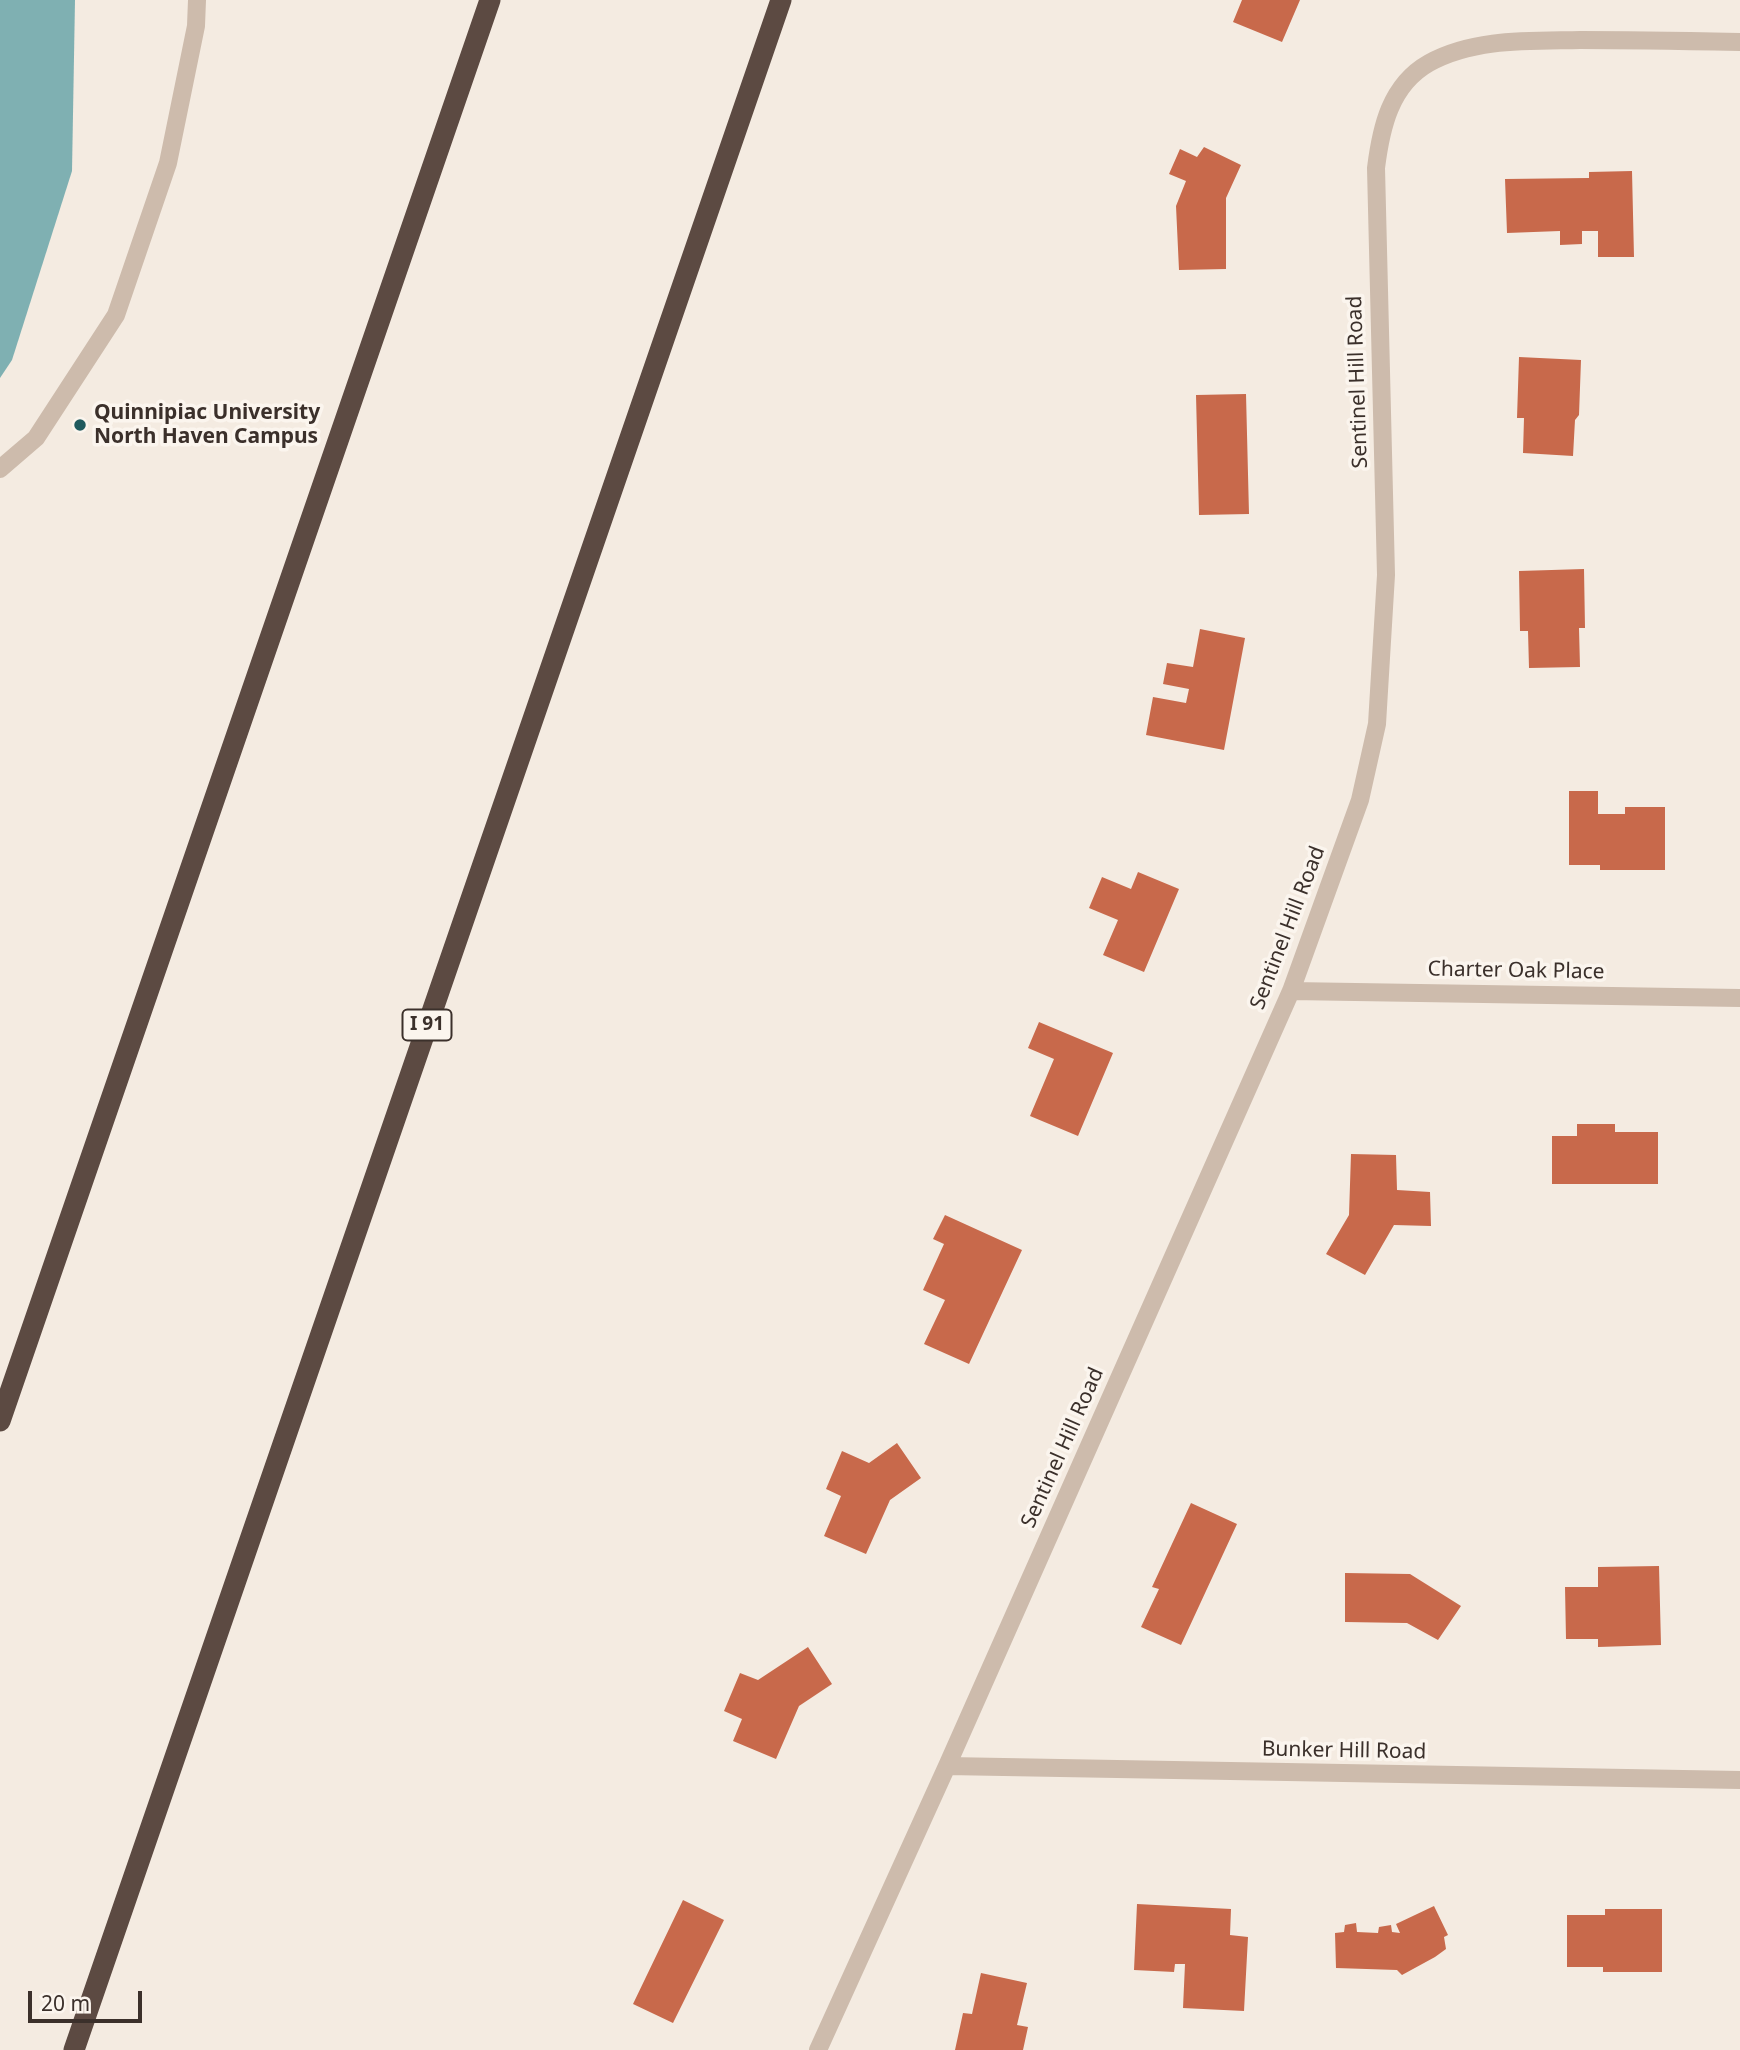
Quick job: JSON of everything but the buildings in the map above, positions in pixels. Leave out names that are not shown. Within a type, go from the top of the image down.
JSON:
[{"type":"highway","points":[[0,1421],[490,0]]},
{"type":"highway","name":"I 91","points":[[74,2050],[781,0]]},
{"type":"street","points":[[0,469],[36,438],[116,315],[168,163],[197,26],[197,0]]},
{"type":"street","name":"Sentinel Hill Road","points":[[818,2050],[1291,991],[1360,800],[1377,724],[1385,575],[1376,168],[1381,131],[1390,105],[1407,81],[1428,64],[1461,50],[1504,41],[1740,42]]},
{"type":"street","name":"Charter Oak Place","points":[[1291,991],[1740,998]]},
{"type":"street","name":"Bunker Hill Road","points":[[947,1766],[1740,1780]]},
{"type":"water","points":[[0,0],[75,0],[72,171],[12,360],[0,378]]},
{"type":"place","name":"Quinnipiac University North Haven Campus","points":[[80,425]]}]
